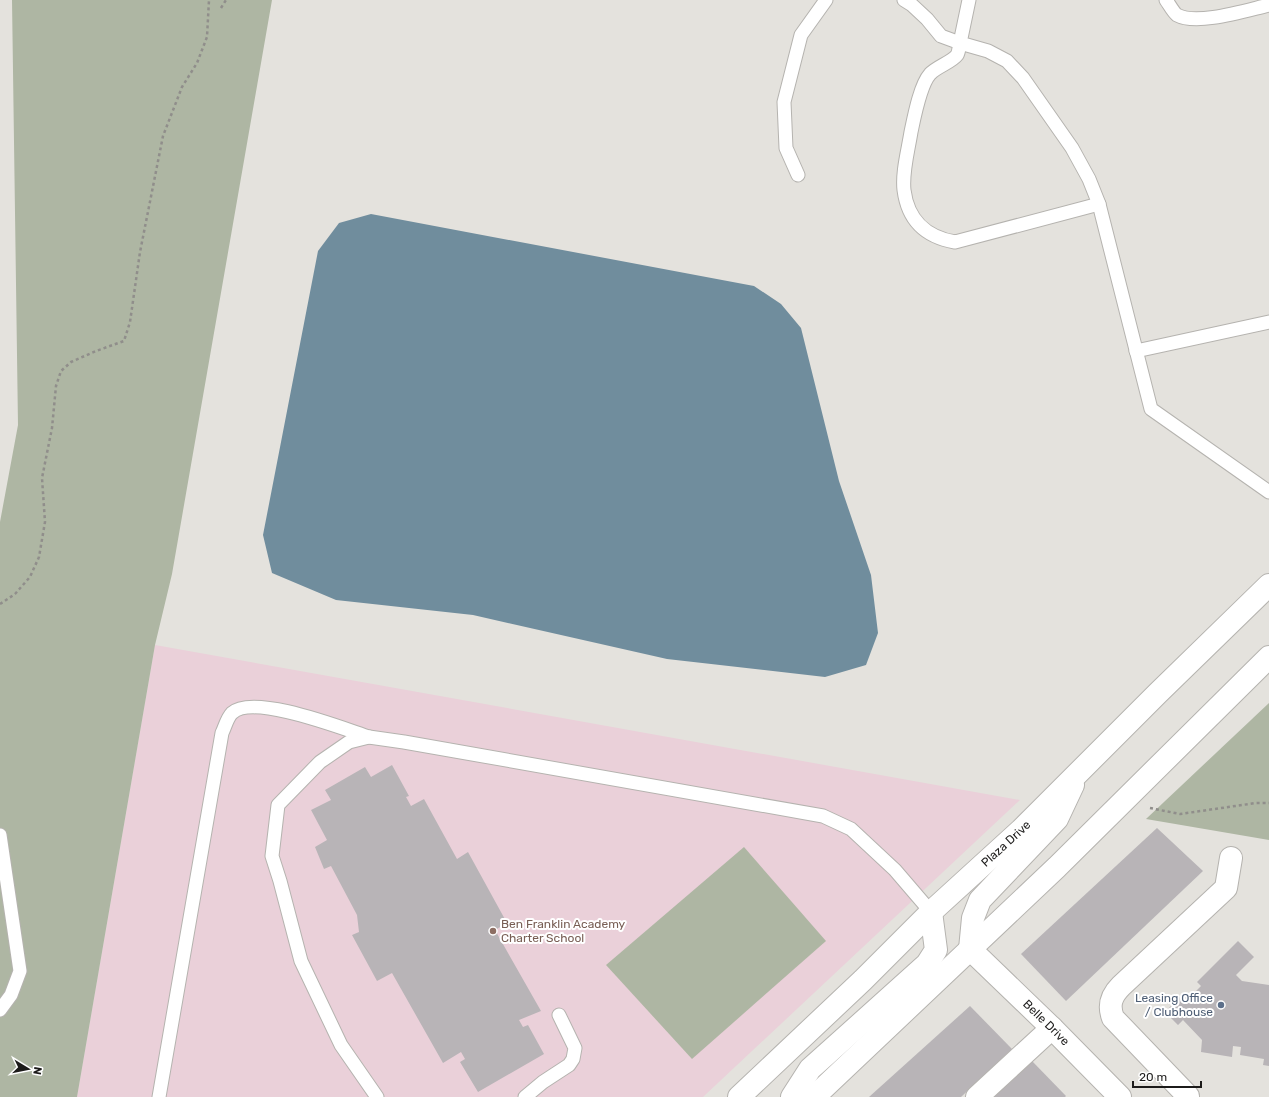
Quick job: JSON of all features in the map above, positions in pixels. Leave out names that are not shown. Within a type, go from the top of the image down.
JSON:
[{"type":"street","name":"Plaza Drive","points":[[739,1097],[863,980],[931,912],[1021,830],[1269,585]]},
{"type":"street","points":[[814,1097],[1057,867],[1269,657]]},
{"type":"street","points":[[970,949],[973,918],[980,900],[1058,819],[1078,773]]},
{"type":"street","points":[[1186,1097],[1113,1018],[1110,1010],[1114,992],[1226,888],[1231,858]]},
{"type":"street","points":[[792,1097],[810,1069],[927,964],[936,950],[931,912]]},
{"type":"street","name":"Belle Drive","points":[[970,949],[1052,1028],[1120,1097]]},
{"type":"street","points":[[977,1097],[1052,1028]]},
{"type":"lane","points":[[798,175],[786,148],[784,102],[801,35],[826,0]]},
{"type":"lane","points":[[905,0],[927,19],[941,36],[988,51],[1007,61],[1023,78],[1072,148],[1089,179],[1099,204],[1151,409],[1269,492]]},
{"type":"lane","points":[[969,0],[957,55],[930,74],[920,94],[913,122],[905,174],[904,190],[908,209],[918,224],[928,233],[942,240],[955,242],[1099,204]]},
{"type":"lane","points":[[1166,0],[1176,14],[1187,18],[1203,19],[1269,5]]},
{"type":"lane","points":[[1136,351],[1269,322]]},
{"type":"lane","points":[[159,1097],[222,733],[233,713],[245,708],[259,707],[275,709],[369,737],[823,816],[851,829],[895,870],[931,912]]},
{"type":"lane","points":[[369,737],[348,742],[320,762],[278,805],[272,856],[280,880],[301,961],[341,1045],[377,1097]]},
{"type":"lane","points":[[0,835],[20,971],[12,995],[0,1010]]},
{"type":"lane","points":[[525,1097],[543,1082],[569,1065],[573,1059],[575,1048],[559,1016]]},
{"type":"path","points":[[0,604],[15,594],[30,577],[39,557],[45,522],[42,478],[52,428],[56,386],[61,371],[71,362],[124,341],[130,322],[140,252],[163,136],[182,87],[197,63],[207,37],[209,0]]},
{"type":"path","points":[[221,8],[226,0]]},
{"type":"path","points":[[1145,812],[1151,807],[1180,814],[1256,802],[1269,803]]},
{"type":"shaded area","name":"Ben Franklin Academy Charter School","points":[[155,645],[1020,800],[703,1097],[77,1097]]},
{"type":"green space","points":[[12,0],[272,0],[172,574],[155,645],[77,1097],[0,1097],[0,522],[18,425]]},
{"type":"green space","points":[[1269,703],[1269,840],[1146,819]]},
{"type":"green space","points":[[744,847],[826,941],[692,1059],[606,965]]},
{"type":"water","points":[[371,214],[754,286],[781,304],[801,328],[839,481],[871,575],[878,633],[866,665],[825,677],[667,659],[473,615],[336,600],[272,573],[263,535],[318,251],[339,223]]},
{"type":"building","points":[[392,765],[409,796],[406,797],[411,806],[424,799],[457,859],[468,852],[507,923],[495,930],[541,1011],[519,1020],[523,1027],[528,1025],[544,1054],[478,1092],[460,1062],[465,1059],[461,1052],[443,1063],[392,973],[377,981],[352,935],[359,932],[357,915],[331,866],[324,869],[315,847],[327,840],[311,810],[331,800],[325,790],[365,767],[371,777]]},
{"type":"building","points":[[1157,828],[1203,871],[1066,1001],[1021,954]]},
{"type":"building","name":"Leasing Office / Clubhouse","points":[[1238,941],[1254,957],[1236,975],[1242,981],[1269,985],[1269,1066],[1263,1065],[1264,1059],[1240,1055],[1241,1047],[1233,1046],[1232,1057],[1201,1052],[1202,1040],[1183,1020],[1178,1025],[1165,1012],[1184,993],[1189,998],[1201,986],[1197,982]]},
{"type":"building","points":[[970,1006],[1012,1049],[961,1097],[869,1097]]},
{"type":"building","points":[[1032,1061],[1066,1096],[1065,1097],[992,1097]]},
{"type":"place","name":"Ben Franklin Academy Charter School","points":[[493,931]]},
{"type":"place","name":"Leasing Office / Clubhouse","points":[[1221,1005]]}]
